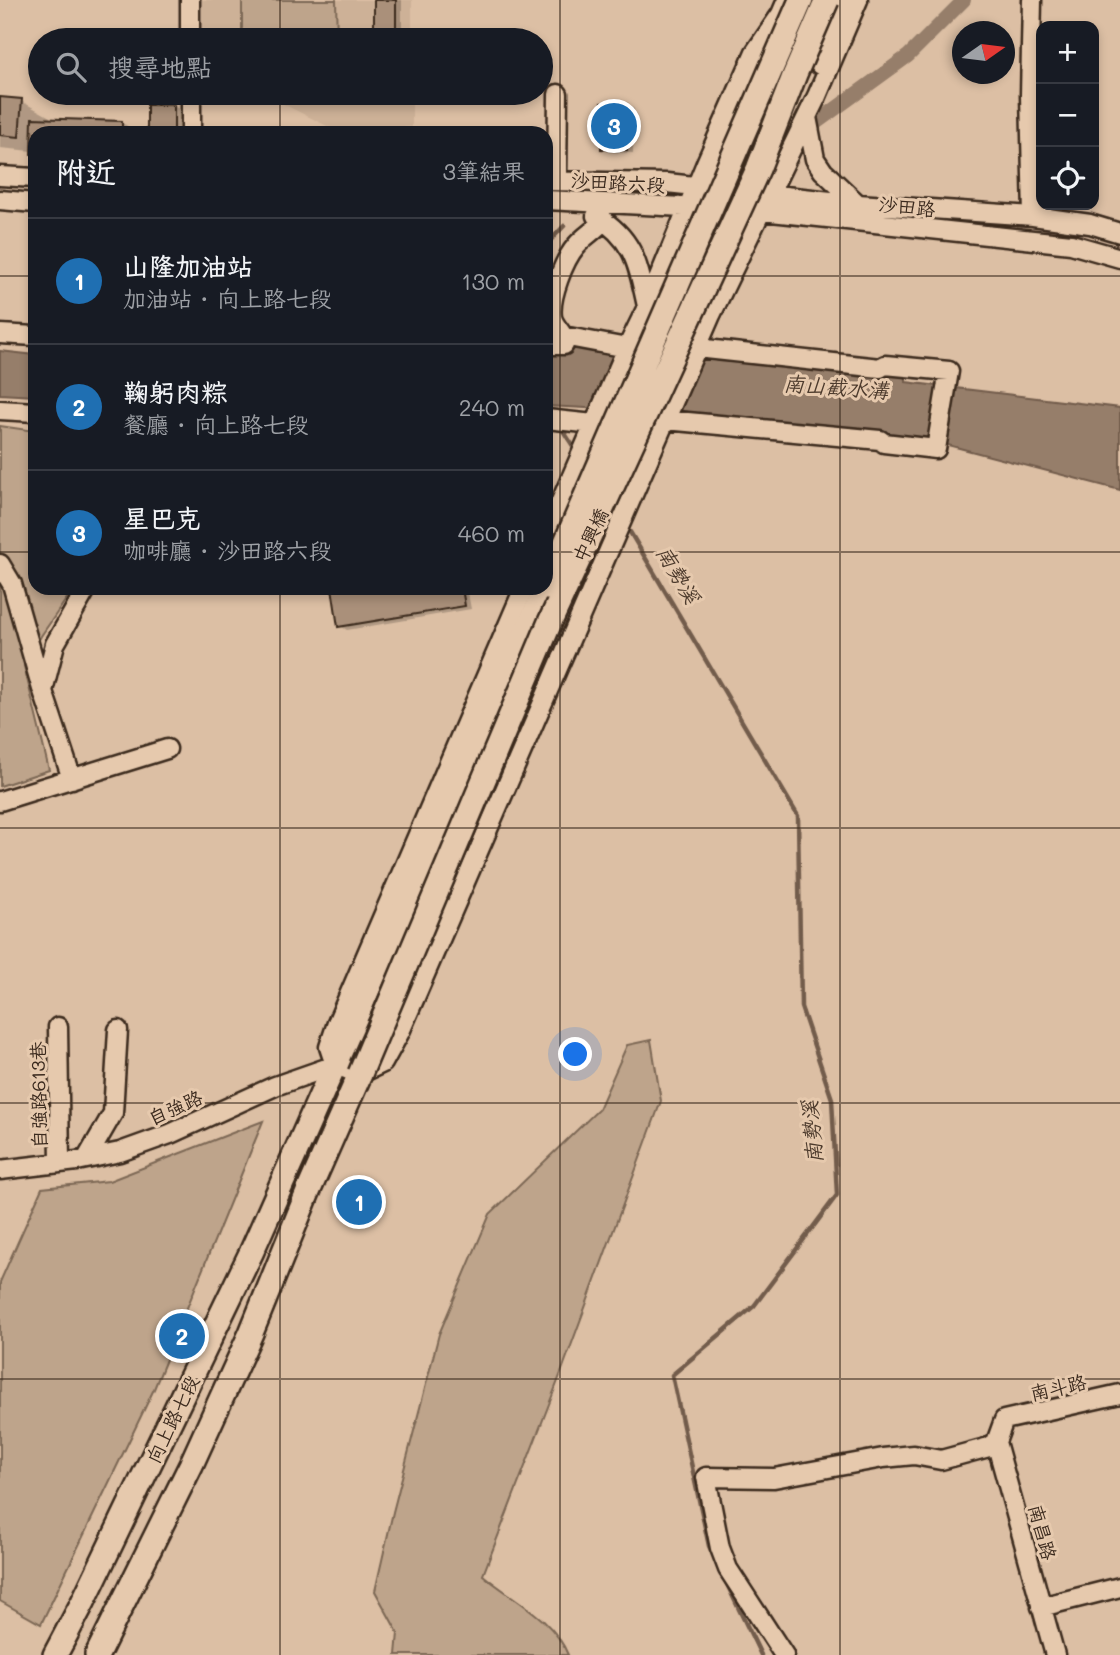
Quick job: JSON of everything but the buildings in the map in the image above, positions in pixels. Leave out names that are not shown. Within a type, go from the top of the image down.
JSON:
[{"type":"main road","name":"中興橋","points":[[553,572],[801,0]]},
{"type":"main road","name":"中興橋","points":[[360,1074],[550,622],[758,169],[794,74],[827,0]]},
{"type":"main road","name":"中興橋","points":[[335,1065],[543,595]]},
{"type":"main road","name":"向上路七段","points":[[55,1655],[245,1265],[335,1065]]},
{"type":"main road","name":"向上路七段","points":[[97,1655],[191,1465],[240,1357],[360,1074]]},
{"type":"street","points":[[190,0],[190,28]]},
{"type":"street","points":[[743,79],[775,0]]},
{"type":"street","points":[[553,519],[755,52],[781,14],[787,0]]},
{"type":"street","points":[[817,96],[823,55],[842,0]]},
{"type":"street","points":[[521,595],[337,1023],[329,1047],[335,1065],[360,1074],[383,1063],[400,1032],[696,348],[817,96],[858,0]]},
{"type":"street","points":[[1032,0],[1030,95],[1033,216]]},
{"type":"street","points":[[553,166],[558,94]]},
{"type":"street","points":[[191,105],[191,126]]},
{"type":"street","points":[[807,117],[815,159],[823,171],[858,204]]},
{"type":"street","points":[[0,176],[28,178]]},
{"type":"street","name":"沙田路六段","points":[[553,181],[697,186]]},
{"type":"street","name":"沙田路","points":[[697,186],[766,203],[1071,244],[1120,258]]},
{"type":"street","points":[[0,200],[28,202]]},
{"type":"street","name":"沙田路六段","points":[[553,200],[689,207]]},
{"type":"street","points":[[572,201],[604,220],[630,247],[638,262],[647,307]]},
{"type":"street","name":"沙田路","points":[[689,207],[766,203],[858,204],[1033,216],[1090,224],[1120,233]]},
{"type":"street","points":[[553,301],[565,262],[578,243],[596,230],[604,220]]},
{"type":"street","points":[[553,321],[563,336],[626,348]]},
{"type":"street","points":[[0,334],[28,336]]},
{"type":"street","points":[[666,420],[880,440],[884,443],[936,449],[950,371],[885,365],[880,368],[696,348]]},
{"type":"street","points":[[0,410],[28,412]]},
{"type":"street","points":[[553,420],[593,424]]},
{"type":"street","points":[[0,564],[12,584],[72,779]]},
{"type":"street","points":[[43,691],[55,644],[83,595]]},
{"type":"street","points":[[0,801],[167,750]]},
{"type":"street","name":"自強路613巷","points":[[58,1027],[60,1163]]},
{"type":"street","points":[[87,1158],[113,1113],[118,1030]]},
{"type":"street","name":"自強路","points":[[0,1169],[60,1163],[120,1152],[335,1065]]},
{"type":"street","name":"南斗路","points":[[996,1442],[1004,1420],[1120,1394]]},
{"type":"street","points":[[784,1655],[728,1569],[720,1548],[706,1477],[774,1478],[914,1455],[941,1460],[989,1447],[996,1442]]},
{"type":"street","name":"南昌路","points":[[996,1442],[1055,1655]]},
{"type":"street","points":[[1041,1607],[1120,1587]]},
{"type":"shaded area","points":[[202,0],[412,0],[412,28],[202,28]]},
{"type":"shaded area","points":[[242,0],[336,0],[337,28],[242,28]]},
{"type":"shaded area","points":[[285,105],[412,105],[412,126],[327,126]]},
{"type":"shaded area","points":[[0,426],[28,430],[28,595],[69,595],[24,666],[49,770],[0,786]]},
{"type":"shaded area","points":[[651,1040],[661,1101],[483,1575],[531,1610],[553,1630],[568,1655],[396,1655],[398,1633],[375,1591],[439,1334],[490,1214],[599,1109],[627,1045]]},
{"type":"shaded area","points":[[263,1121],[154,1389],[41,1624],[0,1601],[0,1282],[42,1188],[109,1181]]},
{"type":"water","name":"南山截水溝","points":[[553,347],[712,357],[890,377],[892,372],[906,375],[906,382],[1120,408],[1120,490],[944,444],[887,438],[886,431],[690,413],[553,406]]},
{"type":"water","points":[[0,351],[28,354],[28,396],[0,394]]},
{"type":"waterway","name":"南勢溪","points":[[813,125],[908,56],[964,0]]},
{"type":"waterway","name":"南勢溪","points":[[553,238],[564,226]]},
{"type":"waterway","name":"南勢溪","points":[[560,426],[575,449]]},
{"type":"waterway","name":"南勢溪","points":[[630,532],[798,816],[801,1007],[832,1099],[837,1195],[754,1306],[672,1375],[709,1546],[714,1556]]},
{"type":"waterway","name":"南勢溪","points":[[725,1580],[761,1655]]},
{"type":"place","name":"星巴克","points":[[614,126]]},
{"type":"place","name":"山隆加油站","points":[[359,1202]]},
{"type":"place","name":"鞠躬肉粽","points":[[182,1336]]}]
